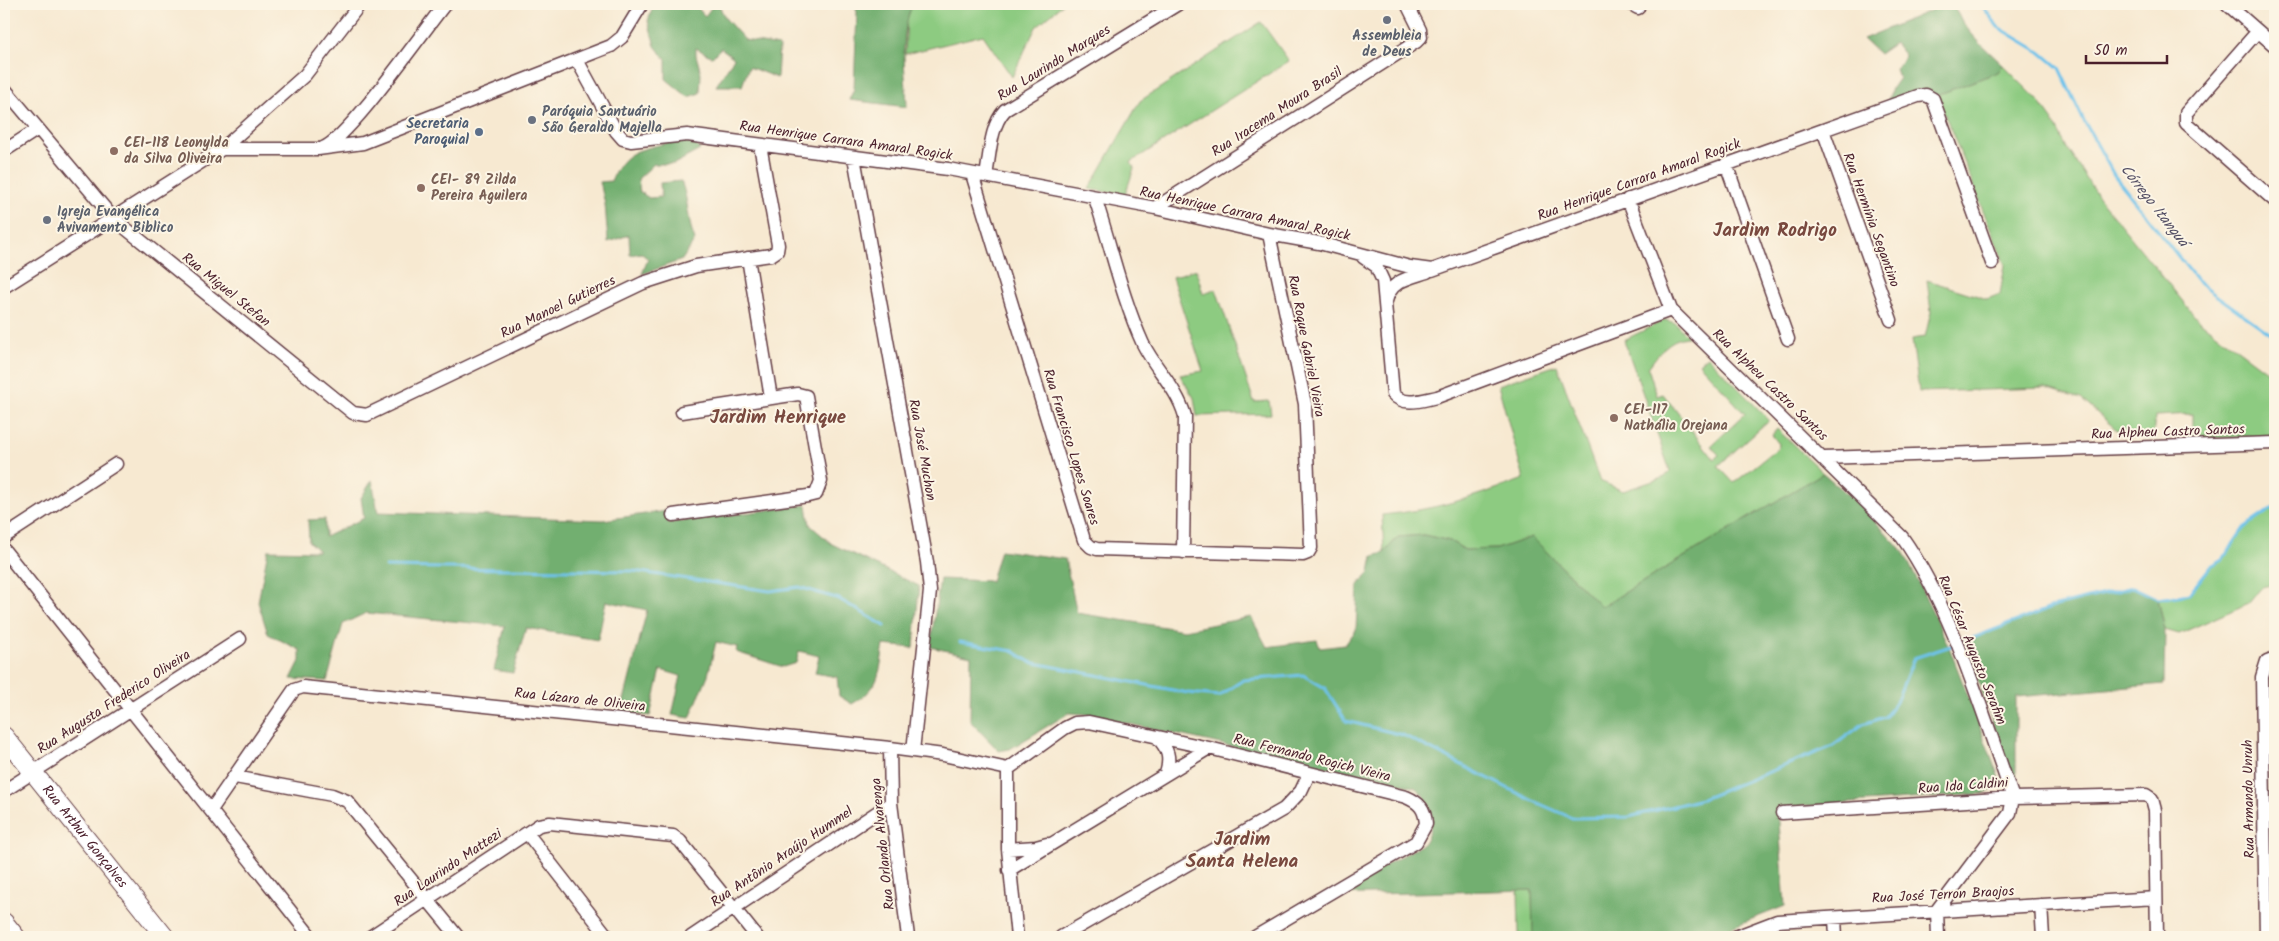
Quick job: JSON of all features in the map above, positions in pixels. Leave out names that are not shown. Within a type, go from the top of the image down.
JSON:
[{"type":"street","points":[[4,286],[222,149],[305,75],[360,4]]},
{"type":"street","points":[[318,149],[331,144],[353,122],[444,4]]},
{"type":"street","points":[[222,149],[318,149],[362,143],[612,46],[622,37],[642,4]]},
{"type":"street","name":"Rua Laurindo Marques","points":[[986,176],[995,127],[998,118],[1005,110],[1178,4]]},
{"type":"street","name":"Rua Iracema Moura Brasil","points":[[1155,208],[1421,38],[1420,30],[1407,4]]},
{"type":"street","points":[[2227,4],[2275,46]]},
{"type":"street","points":[[2258,30],[2186,113],[2186,123],[2275,201]]},
{"type":"street","name":"Rua Henrique Carrara Amaral Rogick","points":[[577,60],[622,139],[631,141],[687,135],[986,176],[1155,208],[1269,234],[1319,243],[1410,267],[1432,270],[1726,164],[1926,95],[1933,99],[1992,263]]},
{"type":"street","name":"Rua Miguel Stefan","points":[[4,88],[112,218],[353,413],[360,415]]},
{"type":"street","points":[[353,122],[355,134],[362,143]]},
{"type":"street","points":[[4,151],[38,129]]},
{"type":"street","name":"Rua Hermínia Segantino","points":[[1823,130],[1891,320]]},
{"type":"street","name":"Rua Manoel Gutierres","points":[[360,415],[367,415],[643,283],[696,266],[772,255],[777,251],[778,245],[760,145]]},
{"type":"street","name":"Rua José Muchon","points":[[854,157],[927,562],[930,591],[913,751]]},
{"type":"street","points":[[1726,164],[1788,339]]},
{"type":"street","name":"Rua Francisco Lopes Soares","points":[[972,174],[1084,540],[1091,547],[1097,549],[1303,555],[1308,553]]},
{"type":"street","points":[[1095,198],[1134,323],[1145,346],[1180,399],[1185,416],[1182,552]]},
{"type":"street","points":[[1356,254],[1376,266],[1380,272],[1385,303],[1392,394],[1398,400],[1408,402],[1437,397],[1671,310],[1628,200]]},
{"type":"street","name":"Rua Roque Gabriel Vieira","points":[[1269,234],[1305,404],[1311,548],[1308,553]]},
{"type":"street","points":[[748,258],[771,398]]},
{"type":"street","points":[[1385,303],[1389,290],[1396,283],[1432,270]]},
{"type":"street","name":"Rua Alpheu Castro Santos","points":[[1671,310],[1781,419],[1824,458],[2275,443]]},
{"type":"street","points":[[673,515],[808,496],[816,494],[821,481],[806,396],[798,394],[682,412]]},
{"type":"street","name":"Rua César Augusto Serafim","points":[[1824,458],[1902,538],[1916,557],[1930,583],[1960,654],[2013,798]]},
{"type":"street","points":[[4,537],[116,464]]},
{"type":"street","points":[[4,550],[311,937]]},
{"type":"street","name":"Rua Augusta Frederico Oliveira","points":[[4,791],[240,640]]},
{"type":"street","name":"Rua Armando Unruh","points":[[2266,937],[2262,677],[2271,660]]},
{"type":"street","name":"Rua Lázaro de Oliveira","points":[[211,810],[294,690],[304,687],[890,748],[1008,769]]},
{"type":"street","name":"Rua Fernando Rogich Vieira","points":[[1008,769],[1065,728],[1075,723],[1089,722],[1209,748],[1416,801],[1422,807],[1426,824],[1416,842],[1277,931],[1255,937]]},
{"type":"street","name":"Rua Arthur Gonçalves","points":[[4,736],[165,937]]},
{"type":"street","points":[[1157,737],[1168,750],[1169,763],[1166,774]]},
{"type":"street","name":"Rua Orlando Alvarenga","points":[[890,748],[891,803],[908,937]]},
{"type":"street","points":[[1009,870],[1209,748]]},
{"type":"street","points":[[1008,769],[1009,870],[1017,937]]},
{"type":"street","points":[[1062,937],[1284,809],[1301,791],[1309,774]]},
{"type":"street","points":[[235,777],[332,795],[347,801],[458,937]]},
{"type":"street","name":"Rua Ida Caldini","points":[[1782,813],[2013,798],[2146,795],[2152,799],[2155,810],[2156,898]]},
{"type":"street","points":[[1938,937],[1937,910],[2010,812],[2013,798]]},
{"type":"street","name":"Rua Antônio Araújo Hummel","points":[[691,937],[891,803]]},
{"type":"street","name":"Rua Laurindo Mattezi","points":[[370,937],[543,824],[673,836],[680,841],[734,907]]},
{"type":"street","points":[[528,833],[608,937]]},
{"type":"street","points":[[1008,849],[1036,847],[1058,839]]},
{"type":"street","points":[[2156,898],[2157,937]]},
{"type":"street","name":"Rua José Terron Braojos","points":[[1735,937],[1777,921],[2156,898]]},
{"type":"street","points":[[2041,905],[2042,937]]},
{"type":"street","points":[[734,907],[757,937]]},
{"type":"street","points":[[1835,918],[1836,937]]},
{"type":"street","points":[[4,922],[16,937]]},
{"type":"street","points":[[1084,937],[1087,924]]},
{"type":"green space","points":[[654,4],[694,4],[705,16],[714,4],[718,4],[726,19],[745,40],[779,46],[777,78],[749,67],[742,86],[716,86],[734,58],[721,48],[712,57],[696,48],[701,73],[700,93],[688,97],[666,79],[666,60],[655,46],[648,21]]},
{"type":"green space","points":[[854,4],[913,4],[908,16],[904,41],[907,107],[849,100],[854,89],[857,12]]},
{"type":"green space","points":[[913,4],[1063,4],[1036,27],[1012,77],[983,35],[905,54],[907,16]]},
{"type":"green space","points":[[1946,4],[1953,4],[1968,29],[2003,65],[1998,72],[1937,95],[1924,90],[1887,104],[1892,88],[1899,78],[1896,69],[1905,56],[1895,43],[1879,54],[1863,39]]},
{"type":"green space","points":[[1261,22],[1289,61],[1131,162],[1134,168],[1125,195],[1089,189],[1140,101]]},
{"type":"green space","points":[[2003,65],[2039,101],[2052,119],[2069,152],[2099,198],[2197,319],[2275,377],[2275,436],[2192,438],[2192,414],[2155,416],[2153,437],[2125,437],[2081,399],[2045,388],[1919,392],[1912,339],[1925,337],[1931,312],[1927,280],[1987,299],[2000,294],[2005,265],[1937,95],[1998,72]]},
{"type":"green space","points":[[670,142],[694,142],[700,150],[674,164],[654,164],[638,179],[640,192],[649,198],[661,197],[660,183],[681,181],[695,240],[682,260],[642,274],[648,259],[641,253],[630,255],[629,235],[608,242],[605,204],[600,182],[611,181],[621,163],[634,153]]},
{"type":"green space","points":[[1196,269],[1203,294],[1216,289],[1254,402],[1269,401],[1271,414],[1197,416],[1194,398],[1180,375],[1203,371],[1172,277]]},
{"type":"green space","points":[[1665,320],[1675,323],[1688,337],[1675,340],[1660,352],[1648,368],[1657,396],[1663,394],[1714,459],[1719,455],[1711,446],[1745,414],[1699,363],[1707,356],[1769,420],[1718,466],[1734,483],[1778,448],[1779,444],[1772,435],[1777,429],[1823,473],[1601,607],[1532,537],[1497,549],[1465,550],[1450,541],[1424,535],[1398,537],[1384,553],[1382,515],[1420,510],[1454,502],[1524,479],[1498,385],[1557,365],[1600,481],[1623,491],[1665,477],[1670,471],[1624,340]]},
{"type":"green space","points":[[1823,473],[1859,504],[1903,551],[1949,647],[1999,777],[1993,789],[1981,794],[1778,808],[1785,906],[1709,936],[1533,937],[1532,890],[1334,895],[1423,844],[1430,829],[1431,814],[1426,799],[1421,792],[1414,787],[1085,714],[1069,713],[1010,749],[999,751],[970,721],[971,656],[930,647],[940,579],[991,581],[1000,550],[1065,559],[1077,613],[1184,630],[1251,617],[1267,647],[1317,640],[1320,648],[1345,645],[1356,630],[1358,585],[1370,572],[1373,556],[1384,553],[1398,537],[1424,535],[1450,541],[1465,550],[1497,549],[1532,537],[1601,607]]},
{"type":"green space","points":[[372,480],[378,512],[603,520],[666,511],[668,523],[807,505],[810,525],[832,544],[919,586],[914,648],[884,645],[877,680],[868,692],[852,704],[839,696],[837,677],[815,673],[819,656],[799,651],[796,663],[783,667],[736,652],[737,647],[716,642],[708,675],[690,718],[672,715],[681,676],[661,670],[650,716],[621,712],[647,610],[606,601],[598,640],[526,628],[513,673],[494,670],[505,626],[366,613],[343,624],[327,681],[291,679],[300,661],[300,650],[268,634],[258,602],[268,550],[319,551],[309,542],[308,520],[325,519],[325,537],[364,518],[361,498]]},
{"type":"green space","points":[[2275,509],[2275,584],[2262,587],[2249,603],[2179,634],[2165,630],[2158,599],[2189,594],[2211,566],[2223,559],[2244,528],[2270,510]]},
{"type":"green space","points":[[2133,587],[2158,599],[2165,630],[2164,684],[2016,697],[2016,787],[1964,641],[2056,606]]},
{"type":"green space","points":[[1518,890],[1532,890],[1533,937],[1519,937]]},
{"type":"waterway","name":"Córrego Itanguá","points":[[1981,4],[1998,27],[2040,52],[2059,68],[2083,119],[2114,175],[2200,284],[2275,337]]},
{"type":"waterway","points":[[1960,643],[2056,606],[2133,587],[2158,599],[2189,594],[2211,566],[2223,559],[2244,528],[2275,508]]},
{"type":"waterway","points":[[386,567],[633,571],[770,591],[799,587],[839,599],[885,626]]},
{"type":"waterway","points":[[960,642],[1013,651],[1030,662],[1188,693],[1219,696],[1243,680],[1303,675],[1325,688],[1346,721],[1403,735],[1531,800],[1572,818],[1629,817],[1702,799],[1833,746],[1863,724],[1885,717],[1896,702],[1914,658],[1954,645]]},
{"type":"place","name":"Assembleia de Deus","points":[[1387,20]]},
{"type":"place","name":"Paróquia Santuário São Geraldo Majella","points":[[532,120]]},
{"type":"place","name":"Secretaria Paroquial","points":[[479,132]]},
{"type":"place","name":"CEI-118 Leonylda da Silva Oliveira","points":[[114,151]]},
{"type":"place","name":"CEI- 89 Zilda Pereira Aguilera","points":[[421,188]]},
{"type":"place","name":"Igreja Evangélica Avivamento Biblico","points":[[47,220]]},
{"type":"place","name":"CEI-117 Nathália Orejana","points":[[1614,418]]},
{"type":"district","name":"Jardim Rodrigo","points":[[1775,231]]},
{"type":"district","name":"Jardim Henrique","points":[[778,418]]},
{"type":"district","name":"Jardim Santa Helena","points":[[1242,851]]}]
